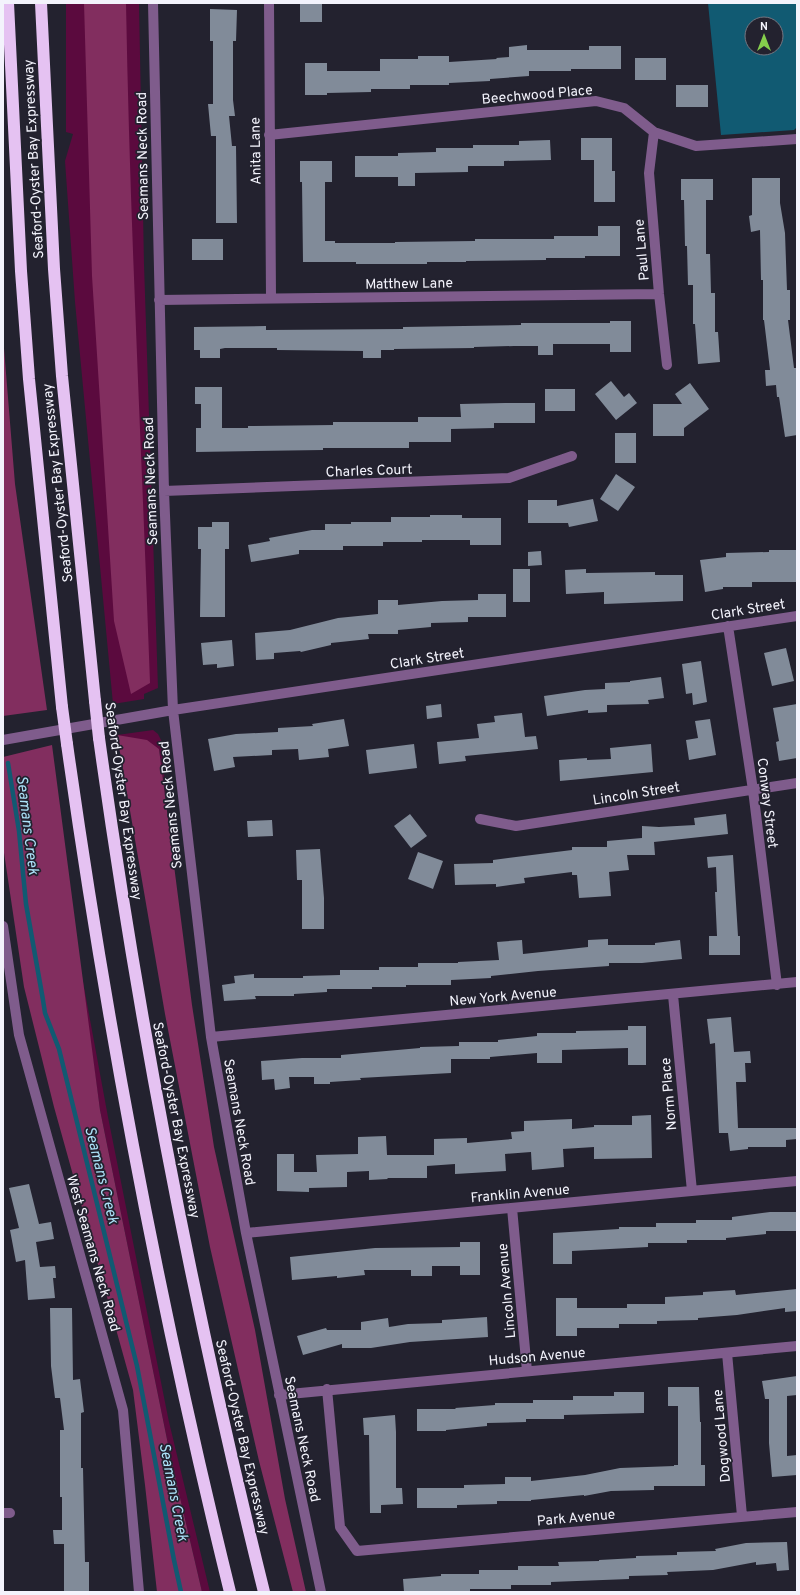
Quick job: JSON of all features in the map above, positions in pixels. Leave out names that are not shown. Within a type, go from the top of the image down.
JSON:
[{"type":"highway","name":"Seaford-Oyster Bay Expressway","points":[[8,3],[21,271],[29,379],[62,707],[83,860],[123,1095],[178,1369],[203,1484],[230,1592]]},
{"type":"highway","name":"Seaford-Oyster Bay Expressway","points":[[41,3],[52,246],[60,361],[71,482],[99,738],[115,856],[154,1090],[208,1355],[235,1476],[264,1592]]},
{"type":"street","name":"Seamans Neck Road","points":[[153,3],[164,491],[173,710],[211,1037],[246,1232],[321,1592]]},
{"type":"street","name":"Anita Lane","points":[[269,3],[271,298]]},
{"type":"street","name":"Beechwood Place","points":[[269,135],[596,101],[624,108],[654,132],[696,146],[797,139]]},
{"type":"street","name":"Paul Lane","points":[[654,132],[649,173],[659,294],[667,365]]},
{"type":"street","name":"Matthew Lane","points":[[159,300],[659,294]]},
{"type":"street","name":"Charles Court","points":[[164,491],[509,478],[572,456]]},
{"type":"street","name":"Clark Street","points":[[3,740],[173,710],[797,616]]},
{"type":"street","name":"Conway Street","points":[[728,626],[753,790],[776,984]]},
{"type":"street","name":"Lincoln Street","points":[[480,819],[516,826],[797,783]]},
{"type":"street","name":"West Seamans Neck Road","points":[[3,926],[19,1035],[123,1410],[139,1592]]},
{"type":"street","name":"New York Avenue","points":[[211,1037],[673,995],[797,982]]},
{"type":"street","name":"Norm Place","points":[[673,995],[692,1191]]},
{"type":"street","name":"Franklin Avenue","points":[[246,1232],[797,1181]]},
{"type":"street","name":"Lincoln Avenue","points":[[512,1208],[527,1371]]},
{"type":"street","name":"Hudson Avenue","points":[[279,1395],[327,1389],[797,1346]]},
{"type":"street","name":"Dogwood Lane","points":[[727,1353],[742,1516]]},
{"type":"street","name":"Park Avenue","points":[[327,1389],[340,1527],[357,1551],[797,1512]]},
{"type":"shaded area","points":[[66,3],[139,3],[144,264],[158,688],[144,694],[144,699],[113,704],[75,302],[65,161],[73,134],[66,132]]},
{"type":"shaded area","points":[[84,3],[126,3],[133,258],[150,683],[131,694],[114,621],[92,276]]},
{"type":"shaded area","points":[[3,336],[15,484],[47,710],[3,716]]},
{"type":"shaded area","points":[[153,730],[158,734],[162,742],[166,801],[159,749],[117,735]]},
{"type":"shaded area","points":[[117,735],[147,740],[159,749],[192,1005],[214,1147],[255,1330],[285,1499],[306,1592],[293,1592],[259,1461],[210,1247],[165,1014]]},
{"type":"shaded area","points":[[52,745],[100,1110],[171,1459],[202,1592],[157,1592],[133,1390],[54,1107],[24,987],[3,846],[3,757]]},
{"type":"shaded area","points":[[79,960],[108,1117],[169,1422],[210,1592],[202,1592],[171,1459],[100,1110]]},
{"type":"water","points":[[708,3],[797,3],[797,127],[794,130],[721,135]]},
{"type":"building","points":[[300,3],[322,3],[322,22],[300,22]]},
{"type":"building","points":[[210,9],[237,10],[236,41],[233,41],[233,100],[235,116],[229,116],[232,146],[236,146],[237,223],[216,223],[216,136],[211,136],[208,104],[213,104],[213,41],[210,41]]},
{"type":"building","points":[[527,45],[527,50],[589,50],[589,46],[621,46],[621,69],[529,71],[529,76],[490,79],[490,81],[449,83],[449,85],[410,85],[410,89],[371,89],[371,92],[305,95],[305,63],[327,63],[327,71],[380,71],[380,59],[418,59],[418,56],[449,56],[449,62],[497,59],[496,58],[509,57],[509,47]]},
{"type":"building","points":[[635,58],[666,58],[666,80],[635,80]]},
{"type":"building","points":[[676,85],[708,85],[708,107],[676,107]]},
{"type":"building","points":[[581,138],[612,138],[612,171],[615,171],[615,202],[594,202],[594,160],[581,160]]},
{"type":"building","points":[[550,140],[551,160],[504,161],[504,166],[468,166],[468,172],[415,173],[415,186],[398,186],[398,177],[355,177],[355,156],[398,156],[398,153],[436,152],[436,148],[473,148],[473,145],[519,145],[519,141]]},
{"type":"building","points":[[300,161],[332,161],[332,182],[325,182],[325,241],[335,241],[335,243],[395,243],[475,241],[475,239],[554,239],[554,236],[598,236],[598,226],[620,226],[620,256],[546,258],[546,260],[427,262],[427,264],[303,262],[302,182],[300,182]]},
{"type":"building","points":[[752,178],[780,178],[780,203],[785,233],[787,290],[790,290],[790,320],[788,320],[794,368],[797,368],[797,435],[785,437],[776,385],[766,386],[765,370],[770,370],[763,320],[763,280],[761,280],[760,230],[751,232],[749,216],[752,215]]},
{"type":"building","points":[[681,179],[713,179],[713,200],[706,200],[706,254],[710,254],[711,293],[715,293],[715,332],[718,332],[720,362],[698,364],[695,324],[693,324],[693,285],[688,285],[684,200],[681,200]]},
{"type":"building","points":[[192,239],[223,239],[223,260],[192,260]]},
{"type":"building","points":[[610,321],[631,321],[631,352],[610,352],[610,344],[553,344],[553,355],[538,355],[538,346],[514,346],[381,350],[381,358],[363,358],[363,351],[225,348],[220,349],[220,358],[200,358],[200,350],[194,350],[194,327],[266,326],[266,330],[403,329],[403,327],[521,325],[521,323],[610,323]]},
{"type":"building","points":[[611,381],[624,397],[629,393],[637,403],[616,420],[595,394]]},
{"type":"building","points":[[690,383],[709,409],[684,428],[684,436],[653,436],[653,404],[682,404],[675,394]]},
{"type":"building","points":[[195,387],[222,387],[222,428],[248,428],[248,426],[333,425],[333,422],[418,422],[418,417],[461,417],[460,404],[505,403],[535,403],[535,423],[494,423],[494,428],[451,429],[451,442],[409,442],[409,448],[323,448],[323,450],[196,452],[196,428],[201,428],[201,404],[195,404]]},
{"type":"building","points":[[545,389],[575,389],[575,411],[545,411]]},
{"type":"building","points":[[615,433],[636,433],[636,463],[615,463]]},
{"type":"building","points":[[616,474],[635,487],[618,511],[600,499]]},
{"type":"building","points":[[593,499],[598,521],[569,527],[568,523],[528,523],[528,500],[557,500],[557,506]]},
{"type":"building","points":[[430,515],[462,515],[462,518],[501,518],[501,545],[470,545],[470,540],[383,542],[383,546],[343,546],[343,550],[299,550],[299,554],[251,562],[248,545],[270,541],[269,538],[312,530],[325,530],[325,524],[351,524],[351,522],[391,522],[391,517],[430,517]]},
{"type":"building","points":[[212,522],[229,522],[229,549],[225,549],[225,617],[200,617],[201,549],[198,549],[198,527],[212,527]]},
{"type":"building","points":[[769,550],[797,550],[797,582],[752,582],[752,587],[723,587],[723,589],[705,592],[700,560],[726,557],[726,553],[769,552]]},
{"type":"building","points":[[541,551],[542,565],[528,566],[528,552]]},
{"type":"building","points":[[513,569],[530,569],[530,602],[513,602]]},
{"type":"building","points":[[586,569],[586,573],[655,572],[655,575],[683,575],[683,601],[604,604],[604,592],[566,594],[565,570]]},
{"type":"building","points":[[478,594],[506,594],[506,617],[468,617],[468,622],[431,623],[431,627],[398,630],[398,634],[368,634],[369,639],[331,643],[331,645],[301,652],[274,653],[274,659],[256,660],[255,633],[290,630],[338,618],[378,614],[378,600],[398,600],[398,605],[442,601],[478,600]]},
{"type":"building","points":[[232,640],[234,666],[217,668],[217,664],[203,665],[201,643]]},
{"type":"building","points":[[786,648],[794,681],[772,686],[764,653]]},
{"type":"building","points":[[701,661],[707,702],[693,705],[692,693],[686,694],[682,664]]},
{"type":"building","points":[[661,677],[664,698],[648,700],[649,704],[607,705],[607,712],[588,713],[588,710],[547,716],[544,696],[585,690],[605,689],[605,683],[630,682]]},
{"type":"building","points":[[441,704],[442,717],[427,719],[426,706]]},
{"type":"building","points":[[797,704],[797,758],[779,761],[776,742],[779,741],[773,708]]},
{"type":"building","points":[[522,713],[525,737],[536,736],[538,749],[465,756],[466,761],[439,764],[437,742],[479,738],[477,724],[495,722],[494,716]]},
{"type":"building","points":[[344,719],[349,746],[328,749],[329,757],[299,760],[298,749],[272,750],[272,755],[233,757],[235,767],[214,771],[208,739],[236,734],[278,732],[278,728],[313,726],[312,724]]},
{"type":"building","points":[[710,719],[716,755],[689,760],[686,740],[698,738],[695,721]]},
{"type":"building","points":[[414,744],[417,768],[369,774],[366,750]]},
{"type":"building","points":[[651,744],[653,772],[560,781],[559,760],[587,758],[587,760],[611,759],[610,748]]},
{"type":"building","points":[[410,814],[427,836],[411,848],[394,826]]},
{"type":"building","points":[[726,814],[728,834],[654,842],[655,855],[627,855],[629,870],[609,872],[611,896],[579,898],[577,875],[572,875],[572,872],[524,878],[525,883],[496,887],[496,884],[455,885],[454,864],[493,863],[493,860],[572,850],[572,847],[607,847],[607,841],[642,838],[642,826],[659,827],[695,825],[694,818]]},
{"type":"building","points":[[272,820],[273,836],[248,837],[247,821]]},
{"type":"building","points":[[320,849],[324,898],[324,929],[302,929],[302,880],[297,880],[296,850]]},
{"type":"building","points":[[418,852],[443,861],[433,889],[408,879]]},
{"type":"building","points":[[733,855],[738,936],[740,936],[740,955],[709,955],[709,936],[717,936],[715,892],[717,892],[716,867],[708,868],[707,857]]},
{"type":"building","points":[[608,939],[608,945],[655,945],[655,943],[680,940],[682,959],[642,963],[609,963],[609,966],[538,971],[491,976],[491,978],[451,980],[451,985],[406,985],[406,987],[372,987],[372,989],[327,989],[327,992],[294,994],[294,996],[255,996],[256,999],[224,1001],[222,985],[235,983],[234,976],[254,974],[254,978],[303,978],[303,976],[340,975],[340,970],[379,970],[379,967],[418,967],[418,963],[458,963],[499,960],[497,942],[522,940],[523,954],[588,947],[588,940]]},
{"type":"building","points":[[731,1017],[734,1052],[750,1051],[751,1063],[745,1063],[746,1082],[736,1082],[738,1128],[797,1128],[797,1139],[786,1140],[786,1147],[748,1147],[748,1149],[730,1151],[728,1133],[719,1133],[715,1043],[710,1044],[707,1019]]},
{"type":"building","points":[[628,1026],[646,1026],[646,1065],[628,1065],[628,1048],[562,1050],[562,1063],[537,1063],[537,1053],[490,1057],[490,1059],[451,1059],[451,1073],[360,1078],[361,1080],[330,1082],[330,1084],[314,1084],[314,1077],[289,1077],[290,1088],[275,1090],[274,1079],[262,1080],[261,1061],[302,1058],[341,1058],[341,1055],[420,1047],[459,1046],[459,1042],[498,1042],[498,1040],[537,1036],[537,1033],[576,1033],[576,1031],[628,1030]]},
{"type":"building","points":[[651,1115],[652,1158],[594,1159],[594,1147],[563,1149],[564,1167],[532,1170],[531,1152],[505,1154],[506,1171],[455,1174],[455,1164],[427,1166],[427,1178],[387,1178],[388,1179],[369,1180],[369,1171],[347,1172],[347,1187],[309,1188],[309,1192],[277,1191],[277,1154],[294,1154],[294,1172],[317,1172],[316,1155],[358,1154],[358,1137],[386,1136],[387,1155],[434,1155],[434,1139],[467,1138],[467,1143],[512,1139],[511,1132],[524,1131],[524,1121],[572,1119],[572,1129],[594,1127],[594,1125],[632,1125],[632,1116]]},
{"type":"building","points":[[29,1184],[39,1224],[51,1222],[54,1239],[36,1242],[40,1267],[55,1266],[56,1278],[53,1278],[55,1298],[28,1300],[25,1260],[16,1262],[10,1230],[19,1228],[9,1188]]},
{"type":"building","points":[[770,1212],[797,1212],[797,1231],[766,1231],[766,1234],[726,1238],[726,1240],[687,1240],[687,1243],[648,1243],[648,1247],[572,1251],[572,1264],[553,1264],[553,1233],[619,1229],[619,1227],[656,1227],[656,1223],[696,1223],[696,1220],[732,1220],[732,1217]]},
{"type":"building","points":[[460,1242],[480,1242],[480,1275],[460,1275],[460,1266],[432,1266],[432,1276],[411,1276],[411,1270],[364,1270],[365,1275],[292,1280],[290,1257],[375,1248],[460,1247]]},
{"type":"building","points":[[797,1289],[797,1311],[785,1312],[785,1308],[737,1315],[698,1318],[698,1320],[657,1321],[657,1324],[619,1324],[619,1328],[577,1328],[577,1336],[556,1336],[556,1298],[577,1298],[577,1308],[627,1308],[627,1304],[665,1304],[665,1297],[703,1295],[703,1292],[735,1290],[736,1295]]},
{"type":"building","points":[[50,1308],[72,1308],[73,1380],[80,1379],[84,1412],[81,1413],[81,1468],[83,1468],[85,1562],[89,1562],[89,1592],[64,1592],[64,1544],[54,1544],[53,1530],[62,1530],[62,1497],[60,1497],[60,1430],[64,1430],[60,1398],[55,1398],[51,1366]]},
{"type":"building","points":[[487,1317],[488,1337],[410,1342],[371,1348],[342,1348],[342,1344],[303,1355],[297,1336],[326,1328],[327,1330],[361,1330],[361,1322],[388,1318],[389,1327],[408,1324],[442,1323],[442,1320]]},
{"type":"building","points":[[797,1376],[797,1395],[787,1396],[787,1456],[797,1455],[797,1475],[772,1477],[769,1443],[769,1399],[765,1399],[762,1381]]},
{"type":"building","points":[[668,1387],[699,1387],[701,1465],[705,1465],[705,1486],[654,1486],[654,1490],[611,1491],[584,1496],[531,1501],[497,1501],[497,1504],[457,1505],[457,1508],[417,1508],[417,1488],[464,1488],[464,1485],[505,1484],[505,1477],[531,1477],[531,1481],[585,1475],[620,1468],[678,1465],[678,1406],[668,1406]]},
{"type":"building","points":[[614,1392],[644,1392],[644,1413],[564,1415],[564,1419],[526,1419],[526,1422],[487,1423],[487,1426],[446,1431],[417,1431],[417,1409],[456,1409],[455,1408],[495,1405],[495,1403],[533,1403],[533,1400],[573,1400],[573,1396],[614,1396]]},
{"type":"building","points":[[395,1415],[396,1488],[402,1488],[403,1504],[381,1505],[381,1513],[370,1513],[369,1435],[364,1435],[363,1418]]},
{"type":"building","points":[[787,1542],[789,1570],[777,1571],[776,1563],[756,1565],[756,1562],[713,1570],[667,1572],[668,1575],[629,1576],[629,1579],[551,1582],[551,1585],[511,1585],[511,1589],[470,1589],[470,1592],[404,1592],[403,1579],[441,1576],[441,1574],[479,1574],[479,1570],[518,1570],[518,1566],[559,1566],[558,1562],[599,1561],[636,1558],[636,1556],[677,1555],[677,1552],[716,1551],[715,1549],[746,1543]]},
{"type":"waterway","name":"Seamans Creek","points":[[8,763],[19,831],[26,904],[45,1013],[59,1049],[137,1366],[181,1592]]}]
